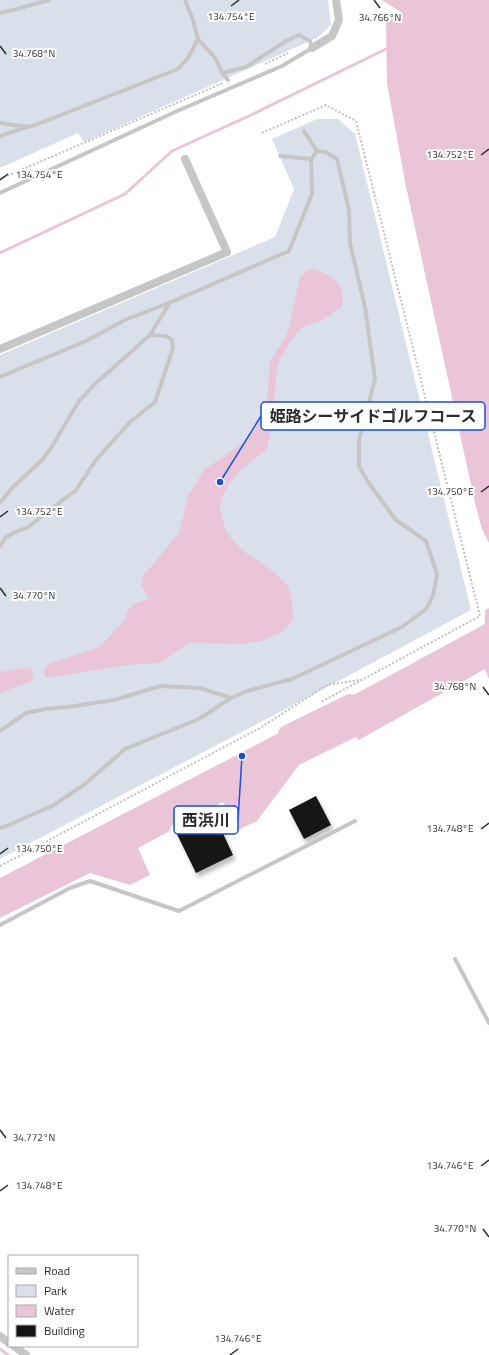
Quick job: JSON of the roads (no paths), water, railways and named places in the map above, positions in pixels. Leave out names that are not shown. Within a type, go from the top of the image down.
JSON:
[{"type":"street","points":[[312,48],[332,36],[339,20],[336,0]]},
{"type":"street","points":[[0,349],[227,252],[185,159]]},
{"type":"street","points":[[0,1336],[8,1342]]},
{"type":"street","points":[[15,1347],[26,1355]]},
{"type":"lane","points":[[0,13],[49,0]]},
{"type":"lane","points":[[184,0],[192,17],[198,39],[216,59],[222,73],[228,80]]},
{"type":"lane","points":[[0,193],[175,112],[282,66],[312,48],[310,40],[299,35],[286,41],[246,67],[222,73]]},
{"type":"lane","points":[[0,136],[38,124],[178,68],[188,58],[198,39]]},
{"type":"lane","points":[[0,123],[28,127]]},
{"type":"lane","points":[[304,130],[317,151]]},
{"type":"lane","points":[[0,377],[86,341],[127,319],[170,304],[289,251],[312,194],[311,159],[317,151]]},
{"type":"lane","points":[[0,828],[9,826],[54,805],[85,784],[125,749],[199,720],[231,698],[248,691],[292,679],[402,627],[426,609],[433,596],[437,574],[426,541],[396,520],[358,466],[359,440],[375,379],[365,307],[350,243],[348,210],[336,158],[326,152],[317,151]]},
{"type":"lane","points":[[280,156],[311,159]]},
{"type":"lane","points":[[0,503],[11,489],[42,460],[51,448],[79,401],[100,379],[150,335],[170,304]]},
{"type":"lane","points":[[0,546],[5,538],[28,527],[76,490],[96,460],[130,422],[155,402],[173,348],[172,340],[166,336],[150,335]]},
{"type":"lane","points":[[0,731],[26,713],[114,700],[161,686],[200,688],[231,698]]},
{"type":"lane","points":[[0,925],[70,888],[90,881],[179,911],[355,821]]},
{"type":"lane","points":[[455,960],[489,1023]]},
{"type":"water","points":[[382,0],[489,0],[489,543],[482,529],[475,503],[405,182],[387,83],[386,22],[402,13]]},
{"type":"water","points":[[313,269],[332,277],[340,286],[342,291],[342,306],[323,320],[302,327],[288,345],[278,364],[268,447],[238,472],[221,499],[220,509],[225,528],[230,537],[243,551],[267,567],[288,585],[292,601],[293,618],[289,625],[280,633],[261,641],[243,644],[189,643],[160,663],[128,665],[45,678],[44,668],[49,664],[99,647],[122,623],[131,605],[149,599],[141,585],[143,576],[179,533],[188,496],[204,470],[247,440],[266,412],[270,362],[288,332],[300,277],[306,271]]},
{"type":"water","points":[[489,608],[489,679],[485,669],[359,740],[356,737],[299,765],[257,821],[238,830],[223,802],[171,826],[170,831],[138,848],[150,875],[130,885],[90,873],[0,918],[0,878],[306,719],[311,727],[331,717],[326,710],[485,624],[485,610]]},
{"type":"water","points":[[31,667],[34,680],[0,693],[0,672]]},
{"type":"waterway","points":[[0,253],[125,194],[172,151],[251,115],[386,49]]},
{"type":"waterway","points":[[287,734],[350,703]]},
{"type":"waterway","points":[[0,1349],[8,1355]]},
{"type":"place","name":"姫路シーサイドゴルフコース","points":[[220,482]]},
{"type":"place","name":"西浜川","points":[[242,756]]}]
